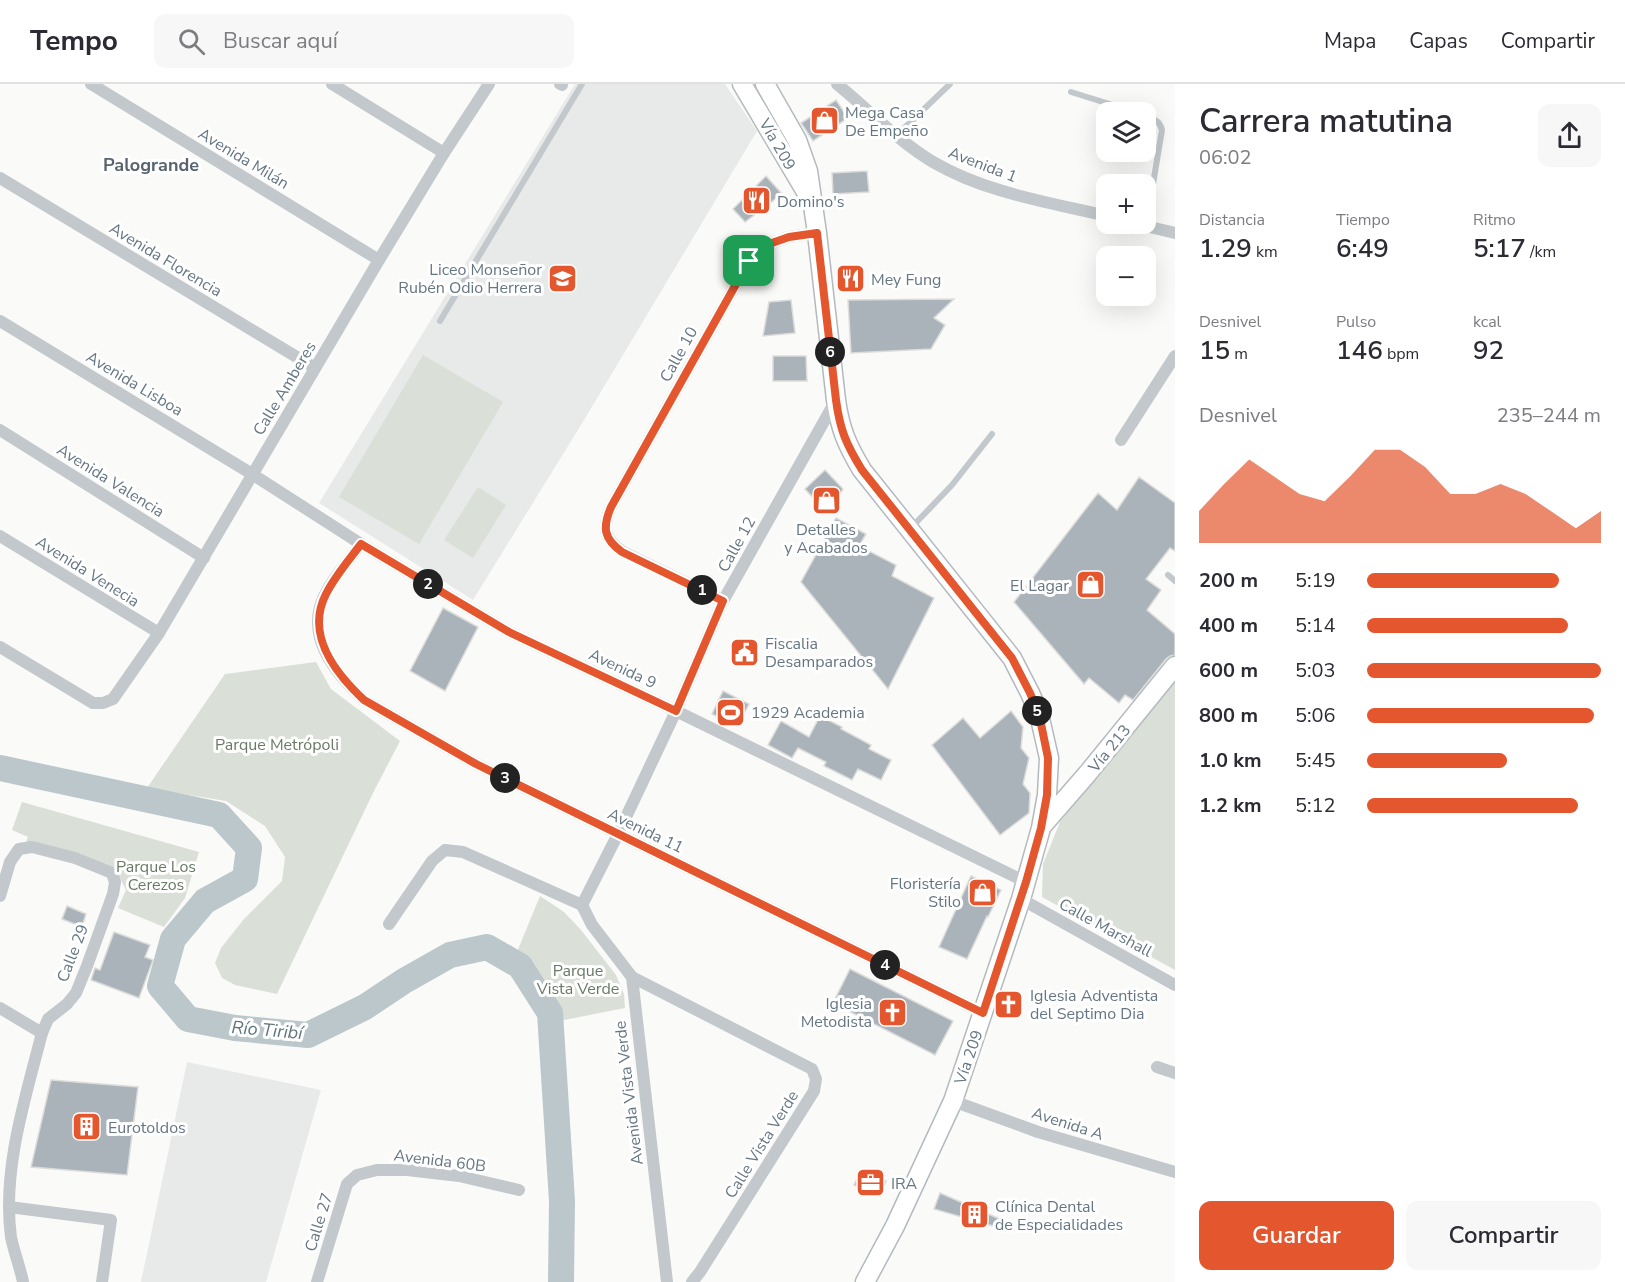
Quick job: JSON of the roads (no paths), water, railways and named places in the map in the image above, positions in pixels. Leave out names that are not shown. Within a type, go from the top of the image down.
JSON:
[{"type":"main road","name":"Vía 209","points":[[742,84],[813,204]]},
{"type":"main road","name":"Vía 209","points":[[765,84],[797,140],[808,171],[839,424],[848,447],[862,470],[1012,658],[1039,714],[1048,758],[1047,795],[1041,828],[1023,891],[953,1101],[895,1226],[865,1282]]},
{"type":"main road","name":"Vía 213","points":[[1041,828],[1175,666]]},
{"type":"street","name":"Avenida Milán","points":[[92,84],[379,260]]},
{"type":"street","points":[[332,84],[444,153]]},
{"type":"street","name":"Calle Amberes","points":[[0,647],[93,703],[103,703],[113,699],[159,633],[379,260],[489,84]]},
{"type":"street","name":"Avenida 1","points":[[842,85],[897,135],[932,161],[958,175],[994,189],[1096,213]]},
{"type":"street","name":"Avenida Florencia","points":[[0,177],[315,368]]},
{"type":"street","points":[[1156,229],[1175,233]]},
{"type":"street","name":"Calle 10","points":[[723,601],[622,552],[614,546],[606,531],[606,520],[611,507],[749,261],[766,245],[789,237],[817,233]]},
{"type":"street","name":"Avenida Lisboa","points":[[0,321],[252,474]]},
{"type":"street","points":[[1121,440],[1175,356]]},
{"type":"street","name":"Calle 12","points":[[582,905],[676,711],[723,601],[836,400]]},
{"type":"street","name":"Avenida Valencia","points":[[0,430],[204,558]]},
{"type":"street","name":"Avenida 9","points":[[252,474],[361,544],[509,632],[676,711],[1023,891]]},
{"type":"street","name":"Avenida Venecia","points":[[0,536],[159,633]]},
{"type":"street","name":"Avenida 11","points":[[361,544],[326,593],[320,608],[319,625],[326,655],[349,687],[364,700],[476,764],[983,1013]]},
{"type":"street","name":"Calle 29","points":[[0,896],[10,862],[19,849],[32,847],[75,858],[112,873],[115,882],[113,894],[76,993],[67,1004],[48,1019],[42,1033],[14,1148],[10,1169],[9,1207],[12,1239],[23,1282]]},
{"type":"street","points":[[389,924],[432,861],[445,850],[463,852],[582,905],[592,925],[632,977]]},
{"type":"street","name":"Calle Marshall","points":[[1023,891],[1175,985]]},
{"type":"street","name":"Avenida Vista Verde","points":[[632,977],[667,1282]]},
{"type":"street","name":"Calle Vista Verde","points":[[632,977],[812,1069],[816,1079],[814,1091],[692,1282]]},
{"type":"street","points":[[0,1008],[42,1033]]},
{"type":"street","points":[[1157,1067],[1175,1073]]},
{"type":"street","name":"Avenida A","points":[[953,1101],[1038,1132],[1175,1172]]},
{"type":"street","name":"Avenida 60B","points":[[357,1175],[377,1170],[407,1170],[459,1176],[519,1190]]},
{"type":"street","name":"Calle 27","points":[[317,1282],[347,1184],[357,1175]]},
{"type":"street","points":[[9,1207],[111,1220],[102,1282]]},
{"type":"lane","points":[[440,321],[582,84]]},
{"type":"lane","points":[[897,135],[950,84]]},
{"type":"lane","points":[[1071,92],[1103,102]]},
{"type":"lane","points":[[1156,120],[1161,124],[1162,130],[1156,157]]},
{"type":"lane","points":[[909,529],[952,485],[992,434]]},
{"type":"lane","points":[[1168,575],[1175,581]]},
{"type":"waterway","name":"Río Tiribí","points":[[0,768],[219,815],[249,848],[245,879],[205,901],[173,939],[160,986],[188,1019],[235,1028],[308,1035],[365,1007],[404,981],[450,955],[487,947],[520,966],[550,1013],[562,1201],[561,1282]]},
{"type":"place","name":"Mega Casa De Empeño","points":[[824,121]]},
{"type":"place","name":"Domino's","points":[[756,201]]},
{"type":"place","name":"Liceo Monseñor Rubén Odio Herrera","points":[[563,278]]},
{"type":"place","name":"Mey Fung","points":[[850,279]]},
{"type":"place","name":"Detalles y Acabados","points":[[826,501]]},
{"type":"place","name":"El Lagar","points":[[1090,585]]},
{"type":"place","name":"Fiscalia Desamparados","points":[[744,652]]},
{"type":"place","name":"1929 Academia","points":[[730,712]]},
{"type":"place","name":"Floristería Stilo","points":[[982,892]]},
{"type":"place","name":"Iglesia Adventista del Septimo Dia","points":[[1009,1004]]},
{"type":"place","name":"Iglesia Metodista","points":[[893,1012]]},
{"type":"place","name":"Eurotoldos","points":[[87,1127]]},
{"type":"place","name":"IRA","points":[[870,1183]]},
{"type":"place","name":"Clínica Dental de Especialidades","points":[[974,1215]]},
{"type":"district","name":"Palogrande","points":[[151,165]]},
{"type":"park label","name":"Parque Metrópoli","points":[[277,744]]},
{"type":"park label","name":"Parque Los Cerezos","points":[[156,875]]},
{"type":"park label","name":"Parque Vista Verde","points":[[578,979]]}]
